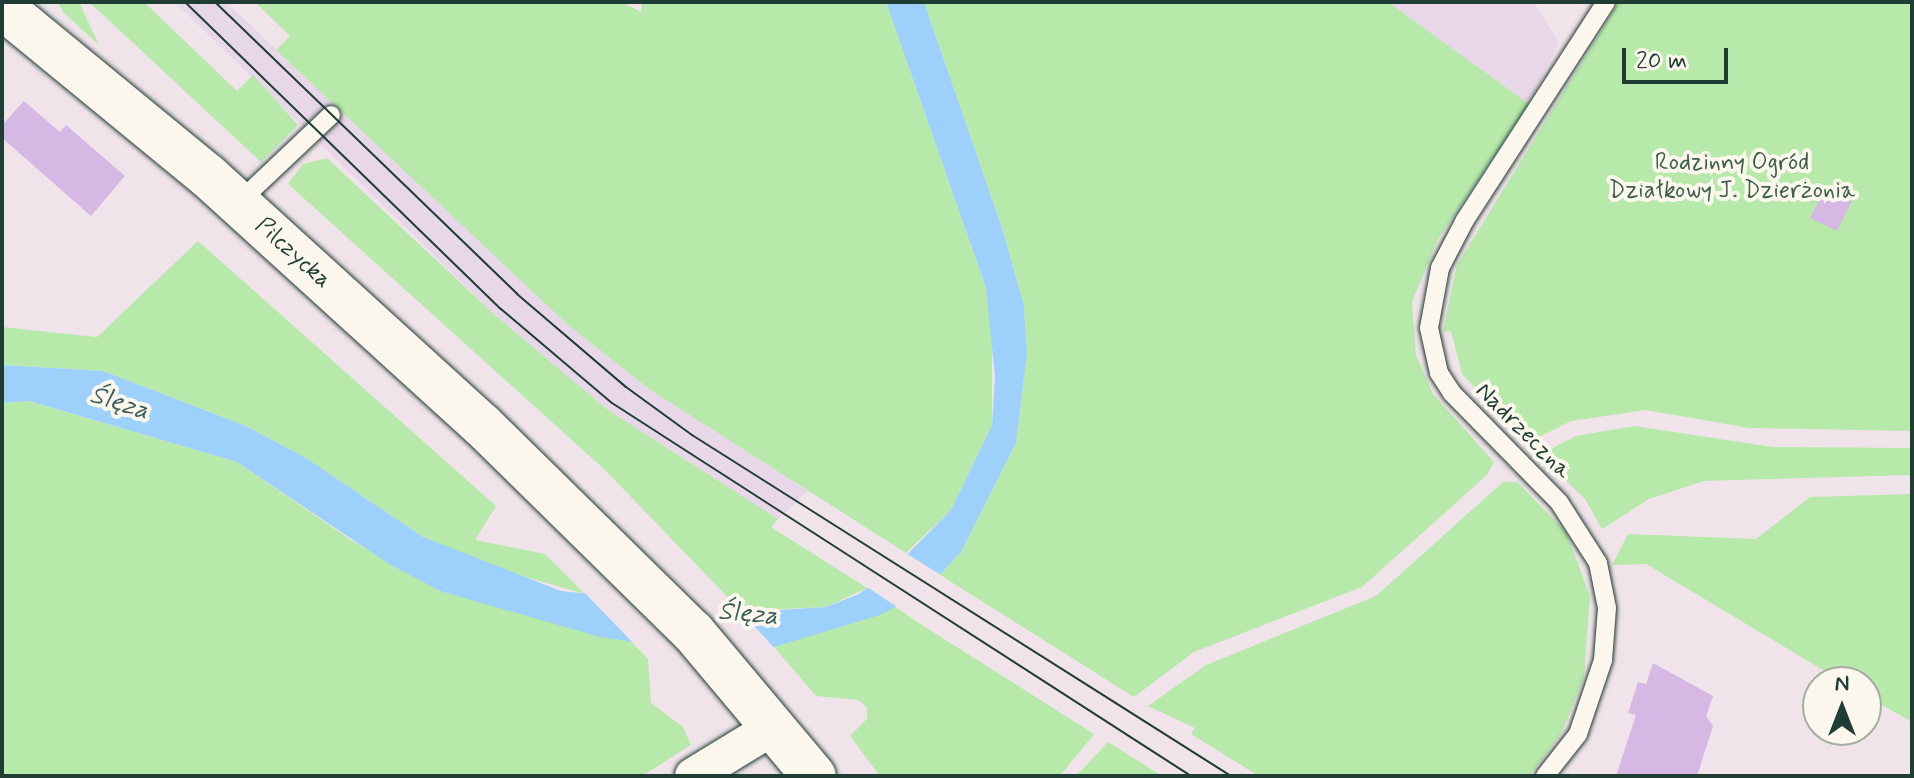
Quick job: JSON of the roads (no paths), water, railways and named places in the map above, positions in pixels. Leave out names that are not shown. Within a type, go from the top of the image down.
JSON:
[{"type":"street","name":"Pilczycka","points":[[7,6],[95,77],[238,203],[573,512],[665,602],[775,726]]},
{"type":"street","points":[[693,776],[775,726],[814,776]]},
{"type":"lane","name":"Nadrzeczna","points":[[1545,776],[1578,734],[1603,660],[1607,608],[1598,563],[1559,502],[1452,393],[1439,373],[1429,328],[1440,268],[1465,220],[1606,2]]},
{"type":"lane","points":[[238,203],[331,115]]},
{"type":"water","name":"Ślęza","points":[[886,2],[924,2],[1003,231],[1024,306],[1027,354],[1016,443],[961,552],[924,592],[880,615],[774,647],[686,650],[600,637],[440,591],[389,564],[237,462],[29,401],[2,403],[2,365],[103,371],[246,426],[306,458],[423,537],[561,591],[751,612],[826,607],[859,594],[892,570],[951,510],[992,425],[995,377],[986,288]]},
{"type":"tram line","points":[[185,2],[501,309],[612,403],[1191,776]]},
{"type":"tram line","points":[[215,2],[517,294],[626,387],[692,435],[1231,776]]},
{"type":"park label","name":"Rodzinny Ogród Działkowy J. Dzierżonia","points":[[1732,177]]}]
